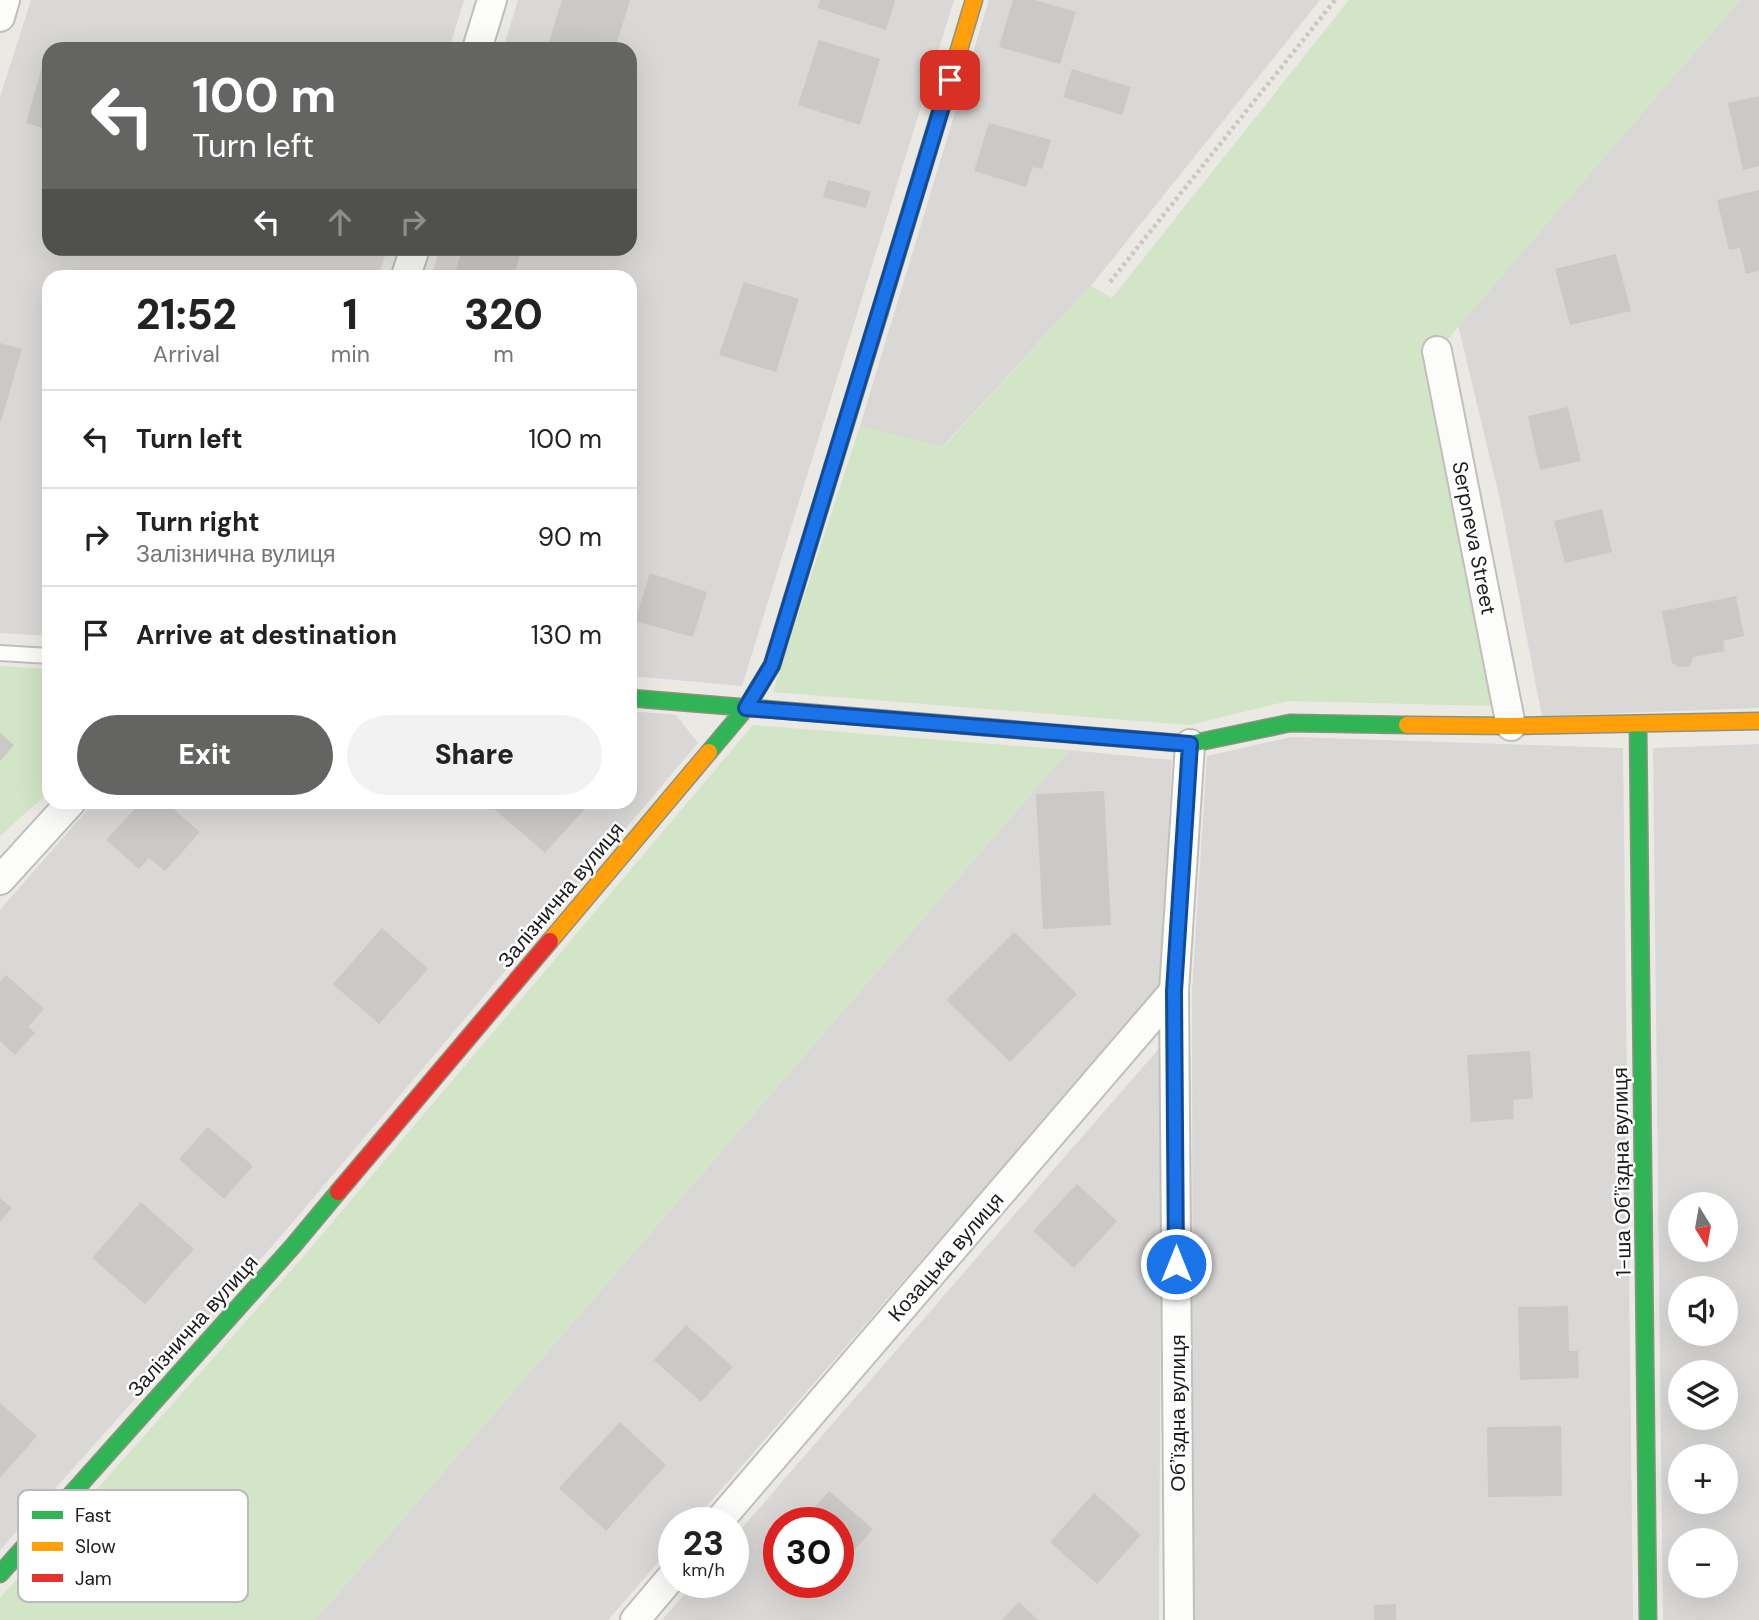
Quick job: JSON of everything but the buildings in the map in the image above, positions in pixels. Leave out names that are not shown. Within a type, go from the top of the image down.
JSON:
[{"type":"street","points":[[0,17],[5,0]]},
{"type":"street","points":[[479,42],[492,0]]},
{"type":"street","name":"Залізнична вулиця","points":[[75,1490],[293,1246],[746,708],[772,665],[974,0]]},
{"type":"street","name":"Serpneva Street","points":[[1437,351],[1511,726]]},
{"type":"street","points":[[637,699],[1190,744],[1290,723],[1511,726],[1759,721]]},
{"type":"street","name":"1-ша Обʼїздна вулиця","points":[[1638,724],[1648,1620]]},
{"type":"street","name":"Обʼїздна вулиця","points":[[1180,1620],[1174,991],[1190,744]]},
{"type":"street","points":[[0,880],[65,809]]},
{"type":"street","name":"Козацька вулиця","points":[[731,1507],[1174,991]]},
{"type":"street","name":"Залізнична вулиця","points":[[0,1574],[18,1554]]},
{"type":"street","points":[[635,1620],[658,1593]]},
{"type":"lane","points":[[0,653],[42,656]]},
{"type":"path","points":[[1110,282],[1335,0]]},
{"type":"shaded area","points":[[31,0],[464,0],[451,42],[42,42],[42,256],[385,256],[381,270],[42,270],[42,636],[0,633],[0,97]]},
{"type":"shaded area","points":[[518,0],[954,0],[742,686],[637,677],[637,270],[433,270],[438,256],[637,256],[637,42],[505,42]]},
{"type":"shaded area","points":[[989,0],[1320,0],[1091,286],[942,447],[860,426]]},
{"type":"shaded area","points":[[1740,0],[1759,0],[1759,708],[1542,716],[1500,500],[1458,325]]},
{"type":"shaded area","points":[[637,712],[676,715],[698,743],[282,1235],[54,1490],[18,1490],[18,1530],[0,1550],[0,910],[88,809],[637,809]]},
{"type":"shaded area","points":[[1291,737],[1623,748],[1633,1620],[1193,1620],[1192,990],[1207,756]]},
{"type":"shaded area","points":[[1759,744],[1759,1620],[1663,1620],[1653,748]]},
{"type":"shaded area","points":[[1069,750],[1172,760],[1161,985],[706,1507],[658,1507],[658,1562],[608,1620],[315,1620]]},
{"type":"shaded area","points":[[1162,1045],[1159,1620],[662,1620],[681,1598],[749,1598],[749,1520]]},
{"type":"green space","points":[[1349,0],[1740,0],[1427,363],[1494,706],[1288,701],[1189,725],[773,692],[860,426],[943,447],[1091,286],[1112,298]]},
{"type":"green space","points":[[0,666],[42,669],[42,798],[0,836]]},
{"type":"green space","points":[[753,725],[1069,750],[315,1620],[0,1620],[0,1598],[18,1578],[18,1602],[248,1602],[248,1490],[96,1490],[303,1257]]},
{"type":"traffic: fast","points":[[709,752],[746,708],[772,665],[879,314]]},
{"type":"traffic: fast","points":[[637,699],[1190,744],[1290,723],[1407,725]]},
{"type":"traffic: fast","points":[[1638,724],[1648,1620]]},
{"type":"traffic: fast","points":[[75,1490],[338,1192]]},
{"type":"traffic: fast","points":[[0,1574],[18,1554]]},
{"type":"traffic: slow","points":[[879,314],[974,0]]},
{"type":"traffic: slow","points":[[1407,725],[1511,726],[1759,721]]},
{"type":"traffic: slow","points":[[550,941],[709,752]]},
{"type":"traffic: jam","points":[[338,1192],[550,941]]},
{"type":"route","points":[[950,80],[772,665],[746,708],[1190,744],[1174,991],[1176,1264]]}]
